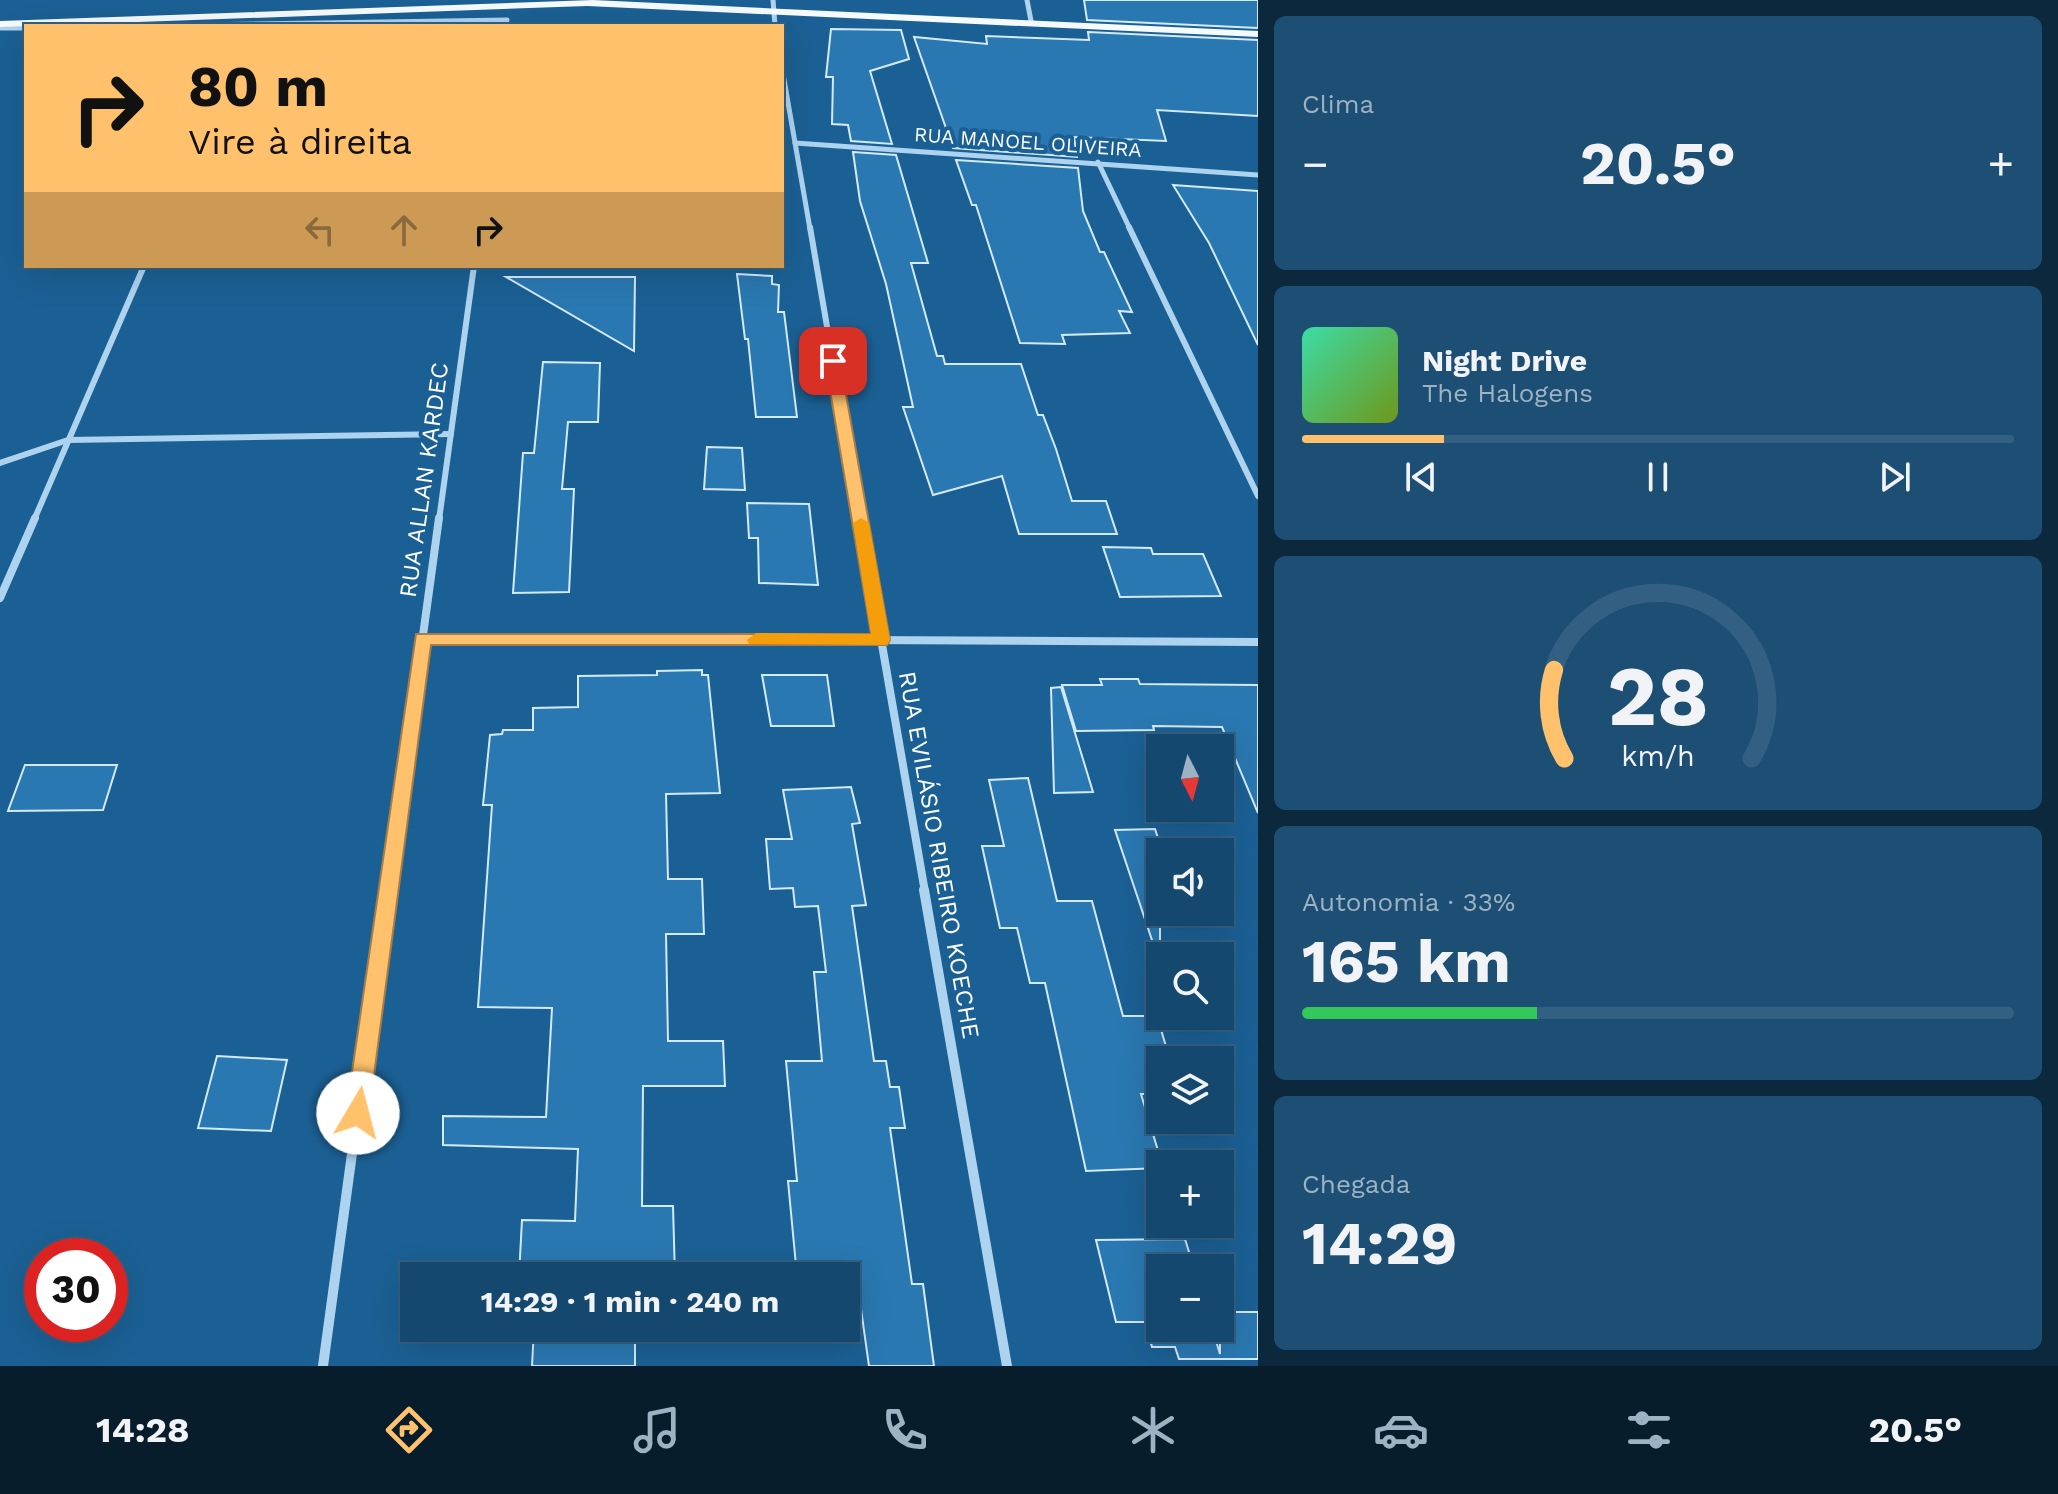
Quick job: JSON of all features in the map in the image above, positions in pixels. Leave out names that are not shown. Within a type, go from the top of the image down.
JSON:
[{"type":"main road","points":[[46,24],[585,1],[773,5],[1258,34]]},
{"type":"main road","points":[[0,26],[24,25]]},
{"type":"street","points":[[1027,0],[1031,21]]},
{"type":"street","points":[[378,24],[507,23],[510,4]]},
{"type":"street","points":[[0,26],[24,28]]},
{"type":"street","name":"RUA EVILÁSIO RIBEIRO KOECHE","points":[[784,80],[1007,1366]]},
{"type":"street","name":"RUA MANOEL OLIVEIRA","points":[[795,143],[1258,175]]},
{"type":"street","points":[[1098,162],[1258,496]]},
{"type":"street","points":[[0,598],[143,268]]},
{"type":"street","name":"RUA ALLAN KARDEC","points":[[323,1366],[474,268]]},
{"type":"street","points":[[0,463],[68,440],[451,434]]},
{"type":"street","points":[[423,638],[1258,642]]},
{"type":"building","points":[[1084,0],[1258,0],[1258,28],[1087,20]]},
{"type":"building","points":[[831,29],[901,30],[909,59],[870,71],[892,144],[851,141],[848,125],[832,124],[833,77],[826,77]]},
{"type":"building","points":[[1088,32],[1258,40],[1258,116],[1157,110],[1166,141],[1074,137],[1077,157],[953,148],[914,37],[987,44],[986,36],[1089,40]]},
{"type":"building","points":[[853,152],[896,155],[928,263],[911,263],[937,356],[943,356],[945,364],[1021,364],[1038,415],[1043,415],[1056,449],[1072,501],[1106,501],[1117,534],[1019,534],[1002,476],[933,495],[903,407],[913,407],[886,284],[860,201]]},
{"type":"building","points":[[956,160],[1078,168],[1083,211],[1100,252],[1104,252],[1132,312],[1119,311],[1130,333],[1062,335],[1065,344],[1020,343],[976,205],[972,205]]},
{"type":"building","points":[[1173,185],[1258,191],[1258,345],[1209,243]]},
{"type":"building","points":[[737,274],[772,276],[772,284],[779,285],[778,312],[784,312],[797,417],[756,417]]},
{"type":"building","points":[[506,277],[635,277],[634,351]]},
{"type":"building","points":[[543,362],[600,363],[598,422],[568,422],[562,489],[574,489],[569,592],[513,593],[523,453],[534,453]]},
{"type":"building","points":[[707,447],[742,448],[745,490],[704,489]]},
{"type":"building","points":[[747,503],[809,504],[818,585],[759,583],[758,538],[749,538]]},
{"type":"building","points":[[1103,547],[1151,548],[1153,554],[1203,554],[1221,596],[1120,597]]},
{"type":"building","points":[[702,670],[702,675],[708,675],[720,793],[666,794],[668,879],[702,879],[704,934],[666,934],[668,1041],[723,1041],[725,1086],[643,1086],[642,1206],[673,1206],[675,1262],[520,1262],[522,1220],[575,1221],[578,1149],[443,1145],[443,1116],[546,1117],[552,1008],[478,1007],[492,805],[483,805],[490,735],[502,734],[503,730],[533,730],[533,708],[578,707],[578,676],[657,675],[657,671]]},
{"type":"building","points":[[762,675],[827,675],[834,726],[771,726]]},
{"type":"building","points":[[1100,679],[1138,679],[1140,684],[1258,685],[1258,813],[1234,756],[1234,734],[1225,734],[1222,727],[1153,726],[1154,730],[1076,731],[1062,685],[1102,685]]},
{"type":"building","points":[[1061,687],[1093,792],[1054,793],[1051,688]]},
{"type":"building","points":[[25,765],[117,765],[103,810],[8,811]]},
{"type":"building","points":[[1028,778],[1057,901],[1092,901],[1123,1016],[1146,1016],[1146,1030],[1161,1030],[1166,1046],[1146,1046],[1146,1094],[1141,1094],[1146,1111],[1146,1134],[1153,1134],[1158,1150],[1146,1150],[1146,1169],[1086,1171],[1045,983],[1030,983],[1017,928],[1000,928],[982,846],[1004,846],[989,780]]},
{"type":"building","points":[[851,787],[860,823],[852,824],[866,905],[852,906],[874,1061],[886,1061],[890,1087],[899,1087],[905,1128],[890,1128],[912,1284],[923,1284],[934,1366],[869,1366],[860,1309],[860,1262],[796,1262],[788,1181],[797,1181],[786,1061],[822,1061],[814,972],[826,972],[818,906],[795,907],[793,888],[770,889],[766,839],[792,839],[783,790]]},
{"type":"building","points":[[1155,829],[1158,838],[1146,838],[1146,922],[1115,830]]},
{"type":"building","points":[[1147,926],[1160,926],[1160,942],[1153,942]]},
{"type":"building","points":[[217,1056],[287,1060],[271,1131],[198,1128]]},
{"type":"building","points":[[1185,1239],[1190,1254],[1146,1254],[1146,1326],[1145,1322],[1116,1322],[1096,1240]]},
{"type":"building","points":[[1234,1312],[1258,1312],[1258,1359],[1179,1359],[1175,1347],[1152,1347],[1151,1342],[1216,1342],[1220,1354],[1220,1342],[1234,1342]]},
{"type":"building","points":[[533,1342],[635,1342],[635,1366],[532,1366]]},
{"type":"slow traffic","points":[[756,640],[881,640],[861,523]]},
{"type":"route","points":[[358,1113],[423,638],[881,640],[833,361]]}]
